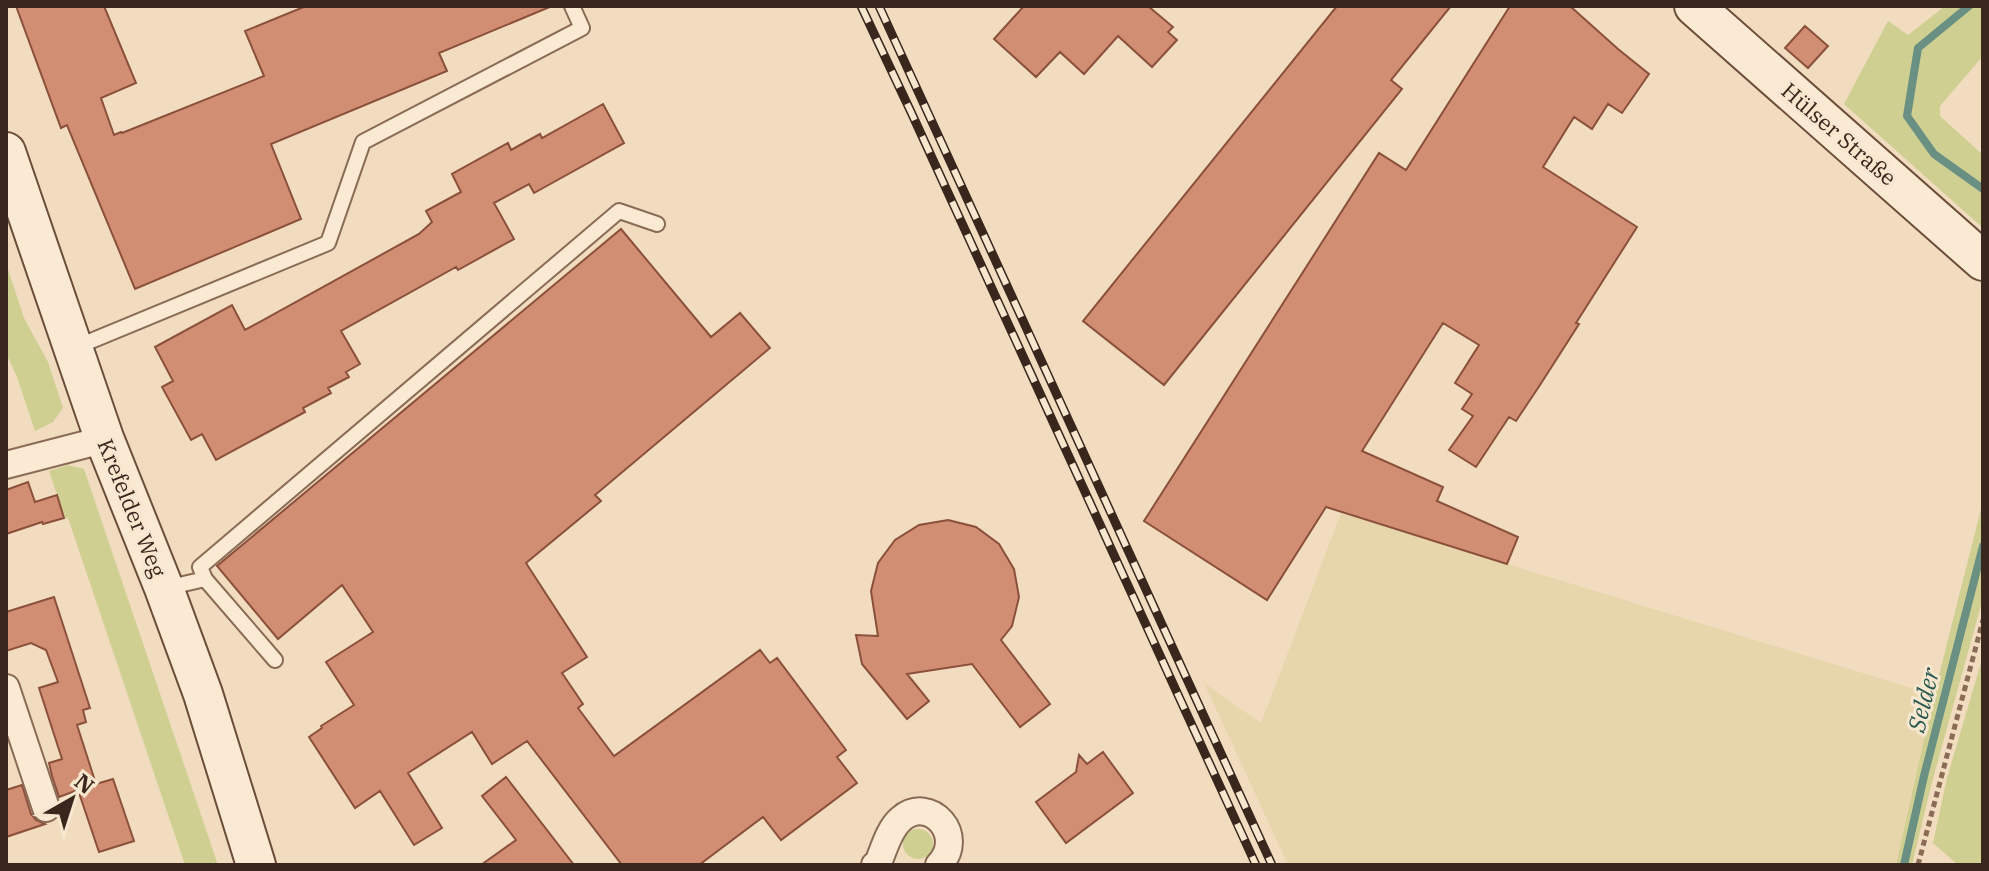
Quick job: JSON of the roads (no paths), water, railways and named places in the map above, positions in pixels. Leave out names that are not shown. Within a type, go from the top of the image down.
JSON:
[{"type":"street","name":"Hülser Straße","points":[[1694,6],[1983,261]]},
{"type":"street","name":"Krefelder Weg","points":[[6,152],[104,438],[203,694],[256,865]]},
{"type":"street","points":[[6,465],[104,438]]},
{"type":"street","points":[[6,688],[17,756],[46,808]]},
{"type":"street","points":[[879,864],[891,831],[899,820],[910,813],[922,811],[937,816],[950,837],[949,850],[939,865]]},
{"type":"lane","points":[[74,348],[328,243],[363,142],[582,28],[572,6]]},
{"type":"lane","points":[[275,660],[205,579],[200,567],[619,211],[657,224]]},
{"type":"lane","points":[[164,588],[205,579]]},
{"type":"waterway","name":"Selder","points":[[1969,6],[1918,48],[1907,116],[1934,154],[1983,189]]},
{"type":"waterway","name":"Selder","points":[[1904,865],[1983,546]]},
{"type":"railway","points":[[861,6],[1256,865]]},
{"type":"railway","points":[[879,6],[1272,865]]}]
